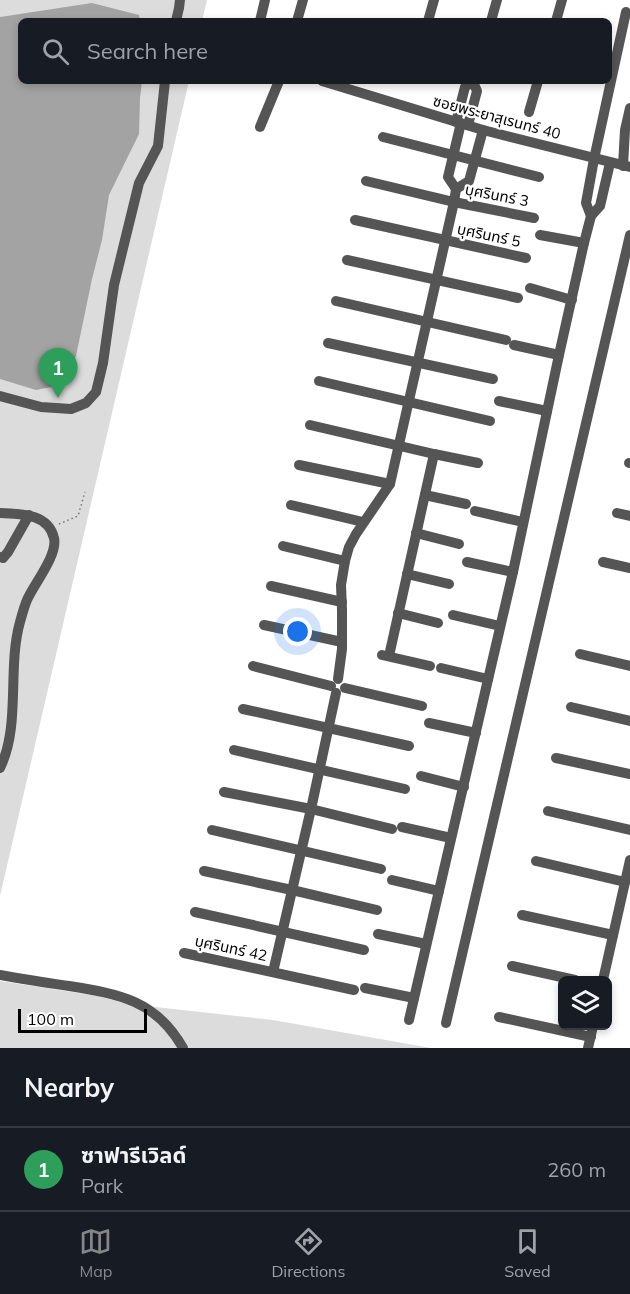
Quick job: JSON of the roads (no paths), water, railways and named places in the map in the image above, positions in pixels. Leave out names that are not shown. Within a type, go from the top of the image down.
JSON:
[{"type":"street","points":[[177,18],[180,0]]},
{"type":"street","points":[[261,18],[265,0]]},
{"type":"street","points":[[298,18],[303,0]]},
{"type":"street","points":[[429,18],[434,0]]},
{"type":"street","points":[[492,18],[497,0]]},
{"type":"street","points":[[557,18],[562,0]]},
{"type":"street","points":[[612,76],[626,12]]},
{"type":"street","points":[[0,396],[41,407],[71,409],[86,403],[96,392],[103,363],[114,285],[139,183],[158,146],[165,84]]},
{"type":"street","points":[[260,127],[278,84]]},
{"type":"street","name":"ซอยพระยาสุเรนทร์ 40","points":[[332,84],[483,130],[627,167]]},
{"type":"street","points":[[273,972],[338,686],[342,642],[341,585],[345,561],[349,547],[363,522],[390,484],[454,202],[456,189],[448,177],[462,123],[465,87],[469,84]]},
{"type":"street","points":[[529,112],[537,84]]},
{"type":"street","points":[[591,216],[586,203],[610,84]]},
{"type":"street","points":[[627,167],[625,130],[630,108]]},
{"type":"street","points":[[456,189],[469,181],[483,130]]},
{"type":"street","points":[[382,137],[539,177]]},
{"type":"street","points":[[409,1020],[513,572],[591,216],[600,206],[610,163]]},
{"type":"street","name":"บุศรินทร์ 3","points":[[366,181],[534,218]]},
{"type":"street","name":"บุศรินทร์ 5","points":[[355,220],[526,258]]},
{"type":"street","points":[[540,235],[585,243]]},
{"type":"street","points":[[446,1023],[630,235]]},
{"type":"street","points":[[347,260],[518,298]]},
{"type":"street","points":[[530,288],[572,300]]},
{"type":"street","points":[[336,301],[559,355]]},
{"type":"street","points":[[328,343],[493,380]]},
{"type":"street","points":[[319,381],[490,421]]},
{"type":"street","points":[[499,401],[547,411]]},
{"type":"street","points":[[310,425],[478,463]]},
{"type":"street","points":[[430,666],[385,656],[398,613],[434,454]]},
{"type":"street","points":[[299,465],[390,484]]},
{"type":"street","points":[[425,495],[466,504]]},
{"type":"street","points":[[291,505],[363,522]]},
{"type":"street","points":[[475,512],[523,522]]},
{"type":"street","points":[[0,513],[29,515],[42,520],[50,528],[55,540],[53,553],[27,601],[19,624],[8,745],[0,768]]},
{"type":"street","points":[[617,513],[630,516]]},
{"type":"street","points":[[0,558],[8,552],[29,515]]},
{"type":"street","points":[[416,533],[459,544]]},
{"type":"street","points":[[283,546],[345,561]]},
{"type":"street","points":[[467,562],[513,572]]},
{"type":"street","points":[[603,562],[630,568]]},
{"type":"street","points":[[407,574],[449,584]]},
{"type":"street","points":[[270,586],[342,602]]},
{"type":"street","points":[[398,613],[438,623]]},
{"type":"street","points":[[453,615],[500,626]]},
{"type":"street","points":[[264,625],[342,642]]},
{"type":"street","points":[[580,654],[630,666]]},
{"type":"street","points":[[253,666],[422,706]]},
{"type":"street","points":[[441,668],[488,679]]},
{"type":"street","points":[[571,707],[630,721]]},
{"type":"street","points":[[243,709],[409,746]]},
{"type":"street","points":[[429,723],[476,733]]},
{"type":"street","points":[[234,750],[405,789]]},
{"type":"street","points":[[556,758],[630,774]]},
{"type":"street","points":[[421,776],[464,787]]},
{"type":"street","points":[[224,792],[451,838]]},
{"type":"street","points":[[548,811],[630,830]]},
{"type":"street","points":[[212,830],[381,870]]},
{"type":"street","points":[[604,976],[630,860]]},
{"type":"street","points":[[536,861],[625,882]]},
{"type":"street","points":[[204,871],[377,910]]},
{"type":"street","points":[[392,880],[439,891]]},
{"type":"street","points":[[195,912],[364,950]]},
{"type":"street","points":[[522,915],[613,935]]},
{"type":"street","points":[[378,933],[426,945]]},
{"type":"street","name":"บุศรินทร์ 42","points":[[184,953],[414,998]]},
{"type":"street","points":[[512,966],[558,977]]},
{"type":"street","points":[[0,975],[104,992],[128,999],[146,1007],[162,1019],[176,1035],[183,1048]]},
{"type":"street","points":[[499,1017],[590,1043]]},
{"type":"place","name":"ซาฟารีเวิลด์","points":[[58,398]]}]
